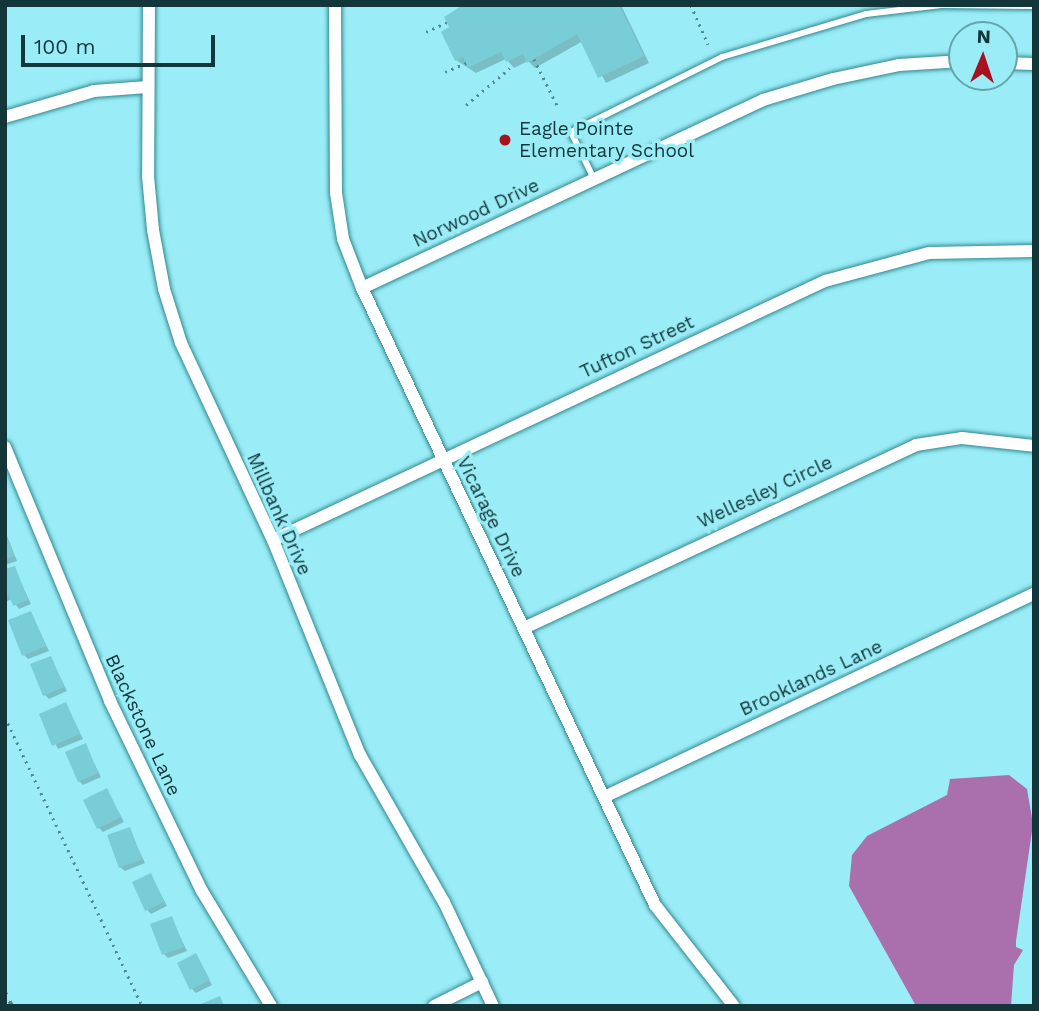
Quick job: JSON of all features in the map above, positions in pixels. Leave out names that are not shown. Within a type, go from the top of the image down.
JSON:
[{"type":"street","name":"Millbank Drive","points":[[149,5],[148,176],[163,289],[197,381],[273,541],[364,764],[444,902],[493,1006]]},
{"type":"street","name":"Vicarage Drive","points":[[335,5],[336,193],[343,239],[362,288],[655,905],[734,1006]]},
{"type":"street","name":"Norwood Drive","points":[[362,288],[763,100],[833,79],[899,65],[948,62]]},
{"type":"street","points":[[5,117],[81,93],[147,88]]},
{"type":"street","name":"Tufton Street","points":[[273,541],[825,281],[929,253],[1034,251]]},
{"type":"street","name":"Wellesley Circle","points":[[524,628],[916,445],[962,438],[1034,446]]},
{"type":"street","name":"Blackstone Lane","points":[[5,447],[116,714],[201,891],[271,1006]]},
{"type":"street","name":"Brooklands Lane","points":[[604,797],[1034,594]]},
{"type":"street","points":[[434,1006],[482,982]]},
{"type":"lane","points":[[594,179],[571,132],[722,57],[785,34],[866,14],[916,8],[1034,6]]},
{"type":"path","points":[[691,5],[708,44]]},
{"type":"path","points":[[426,32],[447,22]]},
{"type":"path","points":[[534,59],[559,109]]},
{"type":"path","points":[[445,72],[466,63]]},
{"type":"path","points":[[466,105],[510,68]]},
{"type":"path","points":[[5,717],[142,1006]]},
{"type":"shaded area","points":[[1009,775],[1027,789],[1033,824],[1016,941],[1016,947],[1023,950],[1014,965],[1011,1006],[916,1006],[849,886],[852,855],[867,836],[947,795],[950,779]]},
{"type":"building","name":"Eagle Pointe Elementary School","points":[[463,5],[619,5],[644,56],[598,78],[577,34],[527,63],[523,54],[506,62],[501,52],[468,68],[463,57],[455,61],[441,32],[449,27],[444,17]]},
{"type":"building","points":[[5,534],[14,556],[5,560]]},
{"type":"building","points":[[15,566],[28,600],[13,606],[9,595],[5,596],[5,569]]},
{"type":"building","points":[[31,611],[46,646],[22,656],[8,620]]},
{"type":"building","points":[[51,656],[64,687],[43,696],[30,664]]},
{"type":"building","points":[[66,702],[80,734],[52,746],[39,714]]},
{"type":"building","points":[[86,743],[98,773],[78,782],[65,752]]},
{"type":"building","points":[[107,788],[121,817],[97,829],[83,800]]},
{"type":"building","points":[[130,827],[142,859],[119,868],[107,835]]},
{"type":"building","points":[[151,873],[164,902],[145,911],[132,882]]},
{"type":"building","points":[[172,916],[184,947],[162,955],[150,924]]},
{"type":"building","points":[[196,953],[210,980],[190,990],[177,963]]},
{"type":"building","points":[[220,996],[224,1006],[196,1006]]},
{"type":"railway","points":[[5,992],[12,1006]]},
{"type":"place","name":"Eagle Pointe Elementary School","points":[[505,140]]}]
